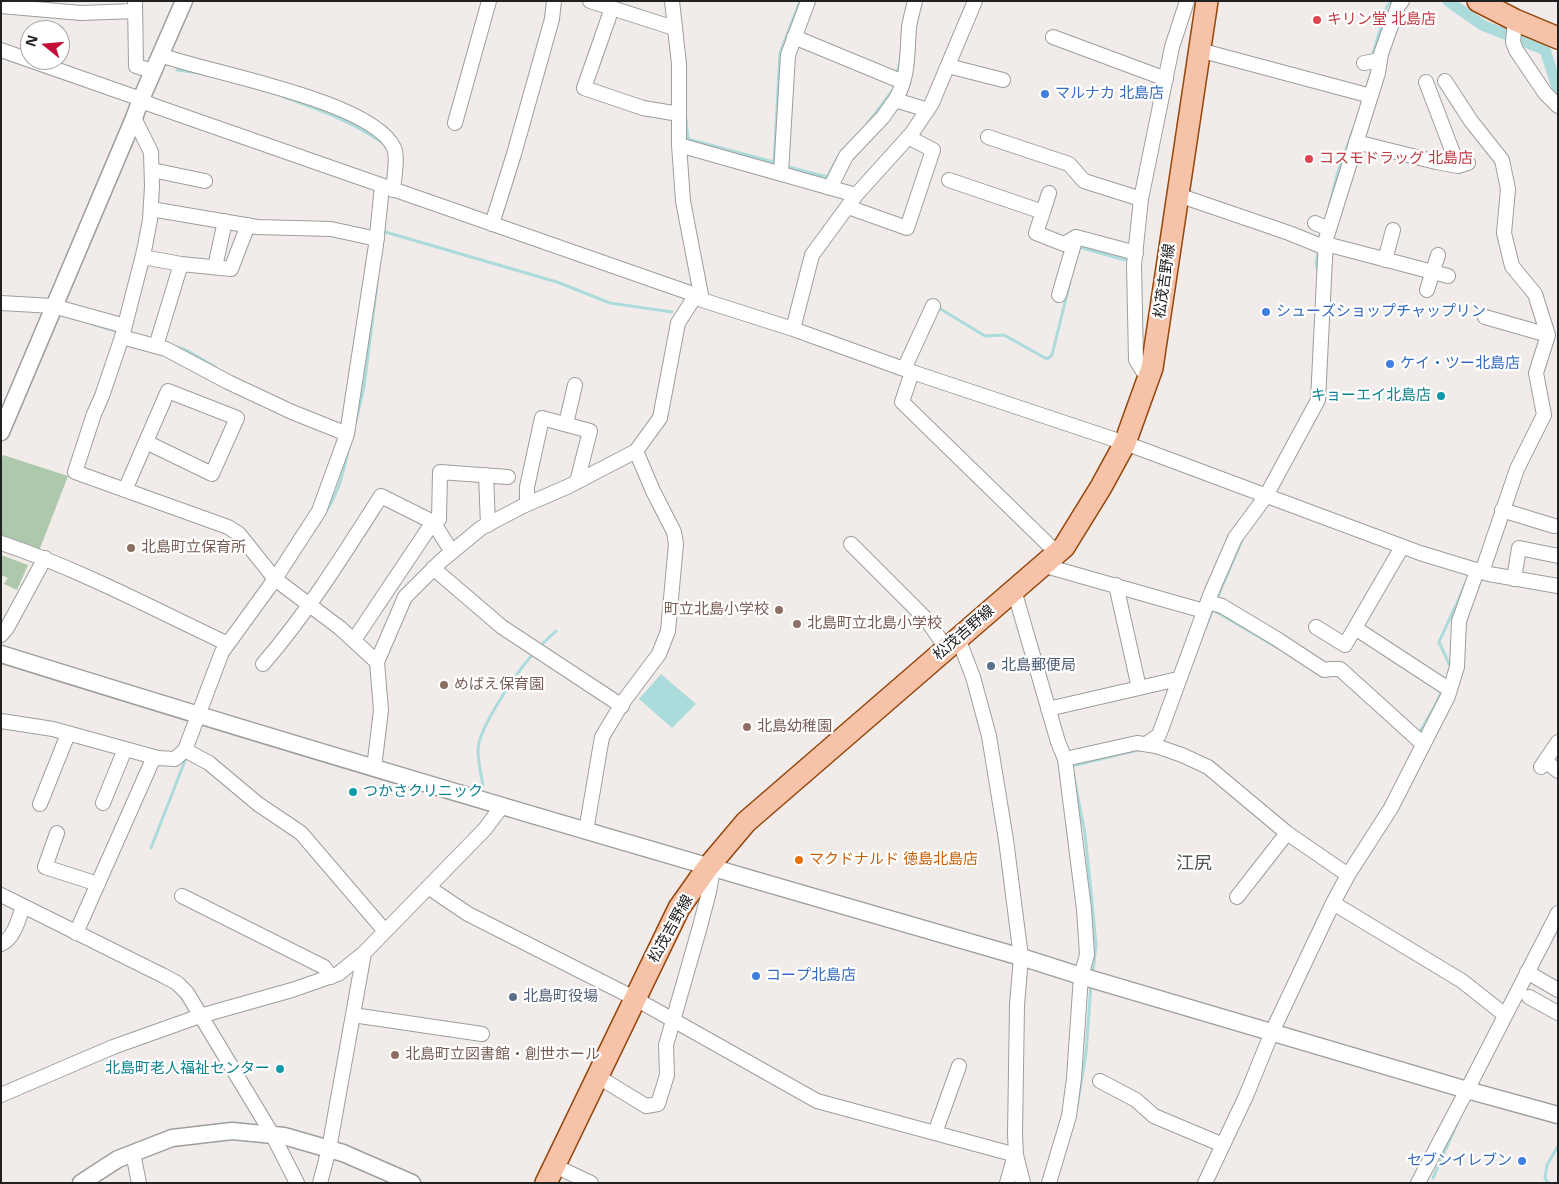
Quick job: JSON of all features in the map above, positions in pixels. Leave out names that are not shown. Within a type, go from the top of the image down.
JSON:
[{"type":"main road","name":"松茂吉野線","points":[[551,1174],[634,998],[679,908],[746,822],[1064,547],[1125,444],[1152,368],[1207,1]]},
{"type":"main road","points":[[1478,1],[1514,20],[1558,38]]},
{"type":"street","points":[[1,432],[184,1]]},
{"type":"street","points":[[455,123],[489,1]]},
{"type":"street","points":[[492,224],[552,19],[554,1]]},
{"type":"street","points":[[590,1],[674,28]]},
{"type":"street","points":[[374,768],[380,710],[377,662],[405,598],[433,568],[481,528],[527,504],[577,482],[636,451],[660,418],[678,323],[699,298],[682,201],[679,145],[679,64],[672,1]]},
{"type":"street","points":[[780,173],[788,55],[808,1]]},
{"type":"street","points":[[830,188],[846,156],[883,118],[900,92],[908,55],[909,27],[915,1]]},
{"type":"street","points":[[793,329],[812,255],[852,201],[908,137],[928,110],[975,1]]},
{"type":"street","points":[[1148,379],[1136,360],[1134,265],[1141,199],[1172,47],[1187,1]]},
{"type":"street","points":[[1146,744],[1158,735],[1206,607],[1235,538],[1266,496],[1318,400],[1322,245],[1329,229],[1356,142],[1364,94],[1378,72],[1380,60],[1398,6],[1402,1]]},
{"type":"street","points":[[10,5],[50,6],[81,13],[135,6],[136,66],[153,71]]},
{"type":"street","points":[[612,8],[584,88],[643,108],[679,114]]},
{"type":"street","points":[[1514,20],[1513,42],[1516,50],[1545,93],[1558,106]]},
{"type":"street","points":[[794,37],[903,82]]},
{"type":"street","points":[[1053,37],[1166,79]]},
{"type":"street","points":[[1,50],[699,298],[1125,444],[1402,547],[1479,572],[1558,586]]},
{"type":"street","points":[[1199,50],[1364,94]]},
{"type":"street","points":[[1,721],[68,734],[154,757],[175,759],[185,750],[226,643],[275,578],[319,510],[347,434],[377,239],[395,150],[385,134],[365,120],[308,97],[258,81],[185,64],[160,55]]},
{"type":"street","points":[[1364,63],[1380,60]]},
{"type":"street","points":[[948,66],[1003,80]]},
{"type":"street","points":[[1205,1183],[1246,1096],[1272,1032],[1333,903],[1348,875],[1391,808],[1450,690],[1457,668],[1458,621],[1479,572],[1517,469],[1544,415],[1536,373],[1548,335],[1535,294],[1512,266],[1504,233],[1508,189],[1502,160],[1471,120],[1445,81]]},
{"type":"street","points":[[1356,142],[1463,164],[1426,82]]},
{"type":"street","points":[[895,100],[928,110]]},
{"type":"street","points":[[134,118],[151,152],[151,209],[143,257],[123,332],[75,472],[228,527],[239,534],[275,578],[340,628],[377,662]]},
{"type":"street","points":[[679,145],[830,188],[907,228],[933,150],[908,137]]},
{"type":"street","points":[[988,137],[1069,164],[1084,181],[1141,199]]},
{"type":"street","points":[[152,170],[205,182]]},
{"type":"street","points":[[949,180],[1043,212]]},
{"type":"street","points":[[1049,193],[1036,233],[1064,244],[1076,237],[1136,253]]},
{"type":"street","points":[[1178,195],[1322,245],[1448,276]]},
{"type":"street","points":[[151,209],[257,227],[331,229],[377,239]]},
{"type":"street","points":[[215,267],[226,221]]},
{"type":"street","points":[[1315,223],[1329,229]]},
{"type":"street","points":[[143,257],[181,264],[231,269],[248,224]]},
{"type":"street","points":[[1385,260],[1393,230]]},
{"type":"street","points":[[1059,294],[1076,237]]},
{"type":"street","points":[[1427,290],[1438,255]]},
{"type":"street","points":[[157,341],[181,264]]},
{"type":"street","points":[[1,303],[54,306],[123,332],[157,341],[166,349],[199,361],[347,434]]},
{"type":"street","points":[[933,306],[908,370],[902,402],[1050,559],[1116,585],[1206,607],[1222,606],[1324,670],[1331,668],[1340,669],[1424,744]]},
{"type":"street","points":[[1485,317],[1548,335]]},
{"type":"street","points":[[566,424],[575,385]]},
{"type":"street","points":[[125,490],[168,391],[237,418],[212,474],[146,442]]},
{"type":"street","points":[[527,504],[528,487],[542,418],[590,431],[577,482]]},
{"type":"street","points":[[586,831],[602,737],[659,654],[668,631],[676,544],[674,532],[653,491],[636,451]]},
{"type":"street","points":[[354,640],[433,522],[439,519],[440,472],[508,477]]},
{"type":"street","points":[[486,475],[488,525]]},
{"type":"street","points":[[263,664],[310,605],[381,496],[433,522],[452,552]]},
{"type":"street","points":[[1502,510],[1554,526]]},
{"type":"street","points":[[1,543],[75,570],[226,643]]},
{"type":"street","points":[[851,544],[952,643],[973,677],[989,736],[1006,840],[1021,957],[1017,1005],[1016,1155],[1023,1183]]},
{"type":"street","points":[[1316,627],[1345,645],[1402,547]]},
{"type":"street","points":[[1514,578],[1519,548],[1558,556]]},
{"type":"street","points":[[1,635],[7,628],[45,558]]},
{"type":"street","points":[[433,568],[502,627],[622,706]]},
{"type":"street","points":[[1116,585],[1139,688]]},
{"type":"street","points":[[1014,590],[1048,709],[1065,759],[1084,909],[1087,955],[1088,979],[1069,1116],[1049,1183]]},
{"type":"street","points":[[1355,628],[1450,690]]},
{"type":"street","points":[[1,654],[198,716],[586,831],[1021,957],[1088,979],[1467,1090],[1558,1115]]},
{"type":"street","points":[[1048,709],[1178,679]]},
{"type":"street","points":[[40,804],[68,734]]},
{"type":"street","points":[[1558,742],[1543,764],[1558,771]]},
{"type":"street","points":[[1065,759],[1137,743],[1156,746],[1182,755],[1208,767],[1287,833],[1348,875]]},
{"type":"street","points":[[104,803],[125,749]]},
{"type":"street","points":[[185,750],[209,763],[258,804],[301,833],[384,930]]},
{"type":"street","points":[[76,933],[154,757]]},
{"type":"street","points":[[1,1095],[114,1047],[200,1016],[338,974],[364,953],[384,930],[485,829],[502,806]]},
{"type":"street","points":[[57,833],[45,866],[98,884]]},
{"type":"street","points":[[1237,897],[1287,833]]},
{"type":"street","points":[[597,1076],[646,1106],[658,1104],[668,1075],[666,1045],[709,892],[711,868]]},
{"type":"street","points":[[428,887],[468,914],[674,1019],[817,1101],[1016,1155]]},
{"type":"street","points":[[1,895],[177,983],[187,993],[272,1134],[297,1183]]},
{"type":"street","points":[[182,896],[324,967],[331,977]]},
{"type":"street","points":[[1333,903],[1462,981],[1505,1015]]},
{"type":"street","points":[[1,944],[6,943],[18,924],[23,906]]},
{"type":"street","points":[[1418,1183],[1505,1015],[1552,936],[1558,912]]},
{"type":"street","points":[[320,1183],[329,1149],[364,953]]},
{"type":"street","points":[[1531,974],[1558,990]]},
{"type":"street","points":[[1529,997],[1558,1014]]},
{"type":"street","points":[[353,1015],[482,1034]]},
{"type":"street","points":[[936,1133],[959,1066]]},
{"type":"street","points":[[1100,1081],[1136,1100],[1154,1116],[1223,1145]]},
{"type":"street","points":[[81,1183],[118,1159],[172,1138],[232,1131],[284,1136],[343,1153],[412,1183]]},
{"type":"street","points":[[133,1154],[139,1183]]},
{"type":"street","points":[[1008,1183],[1016,1155]]},
{"type":"street","points":[[551,1174],[591,1183]]},
{"type":"green space","points":[[3,455],[68,476],[39,551],[1,536],[1,459]]},
{"type":"green space","points":[[1,555],[28,565],[17,590],[4,584],[8,578],[1,575]]},
{"type":"water","points":[[661,674],[696,704],[672,728],[639,699]]},
{"type":"waterway","points":[[774,163],[780,53],[800,1]]},
{"type":"waterway","points":[[1372,57],[1387,6],[1392,1]]},
{"type":"waterway","points":[[1448,1],[1482,25],[1545,50],[1558,90]]},
{"type":"waterway","points":[[897,74],[900,61]]},
{"type":"waterway","points":[[177,70],[199,73]]},
{"type":"waterway","points":[[868,123],[893,90]]},
{"type":"waterway","points":[[284,97],[346,121],[380,141]]},
{"type":"waterway","points":[[686,119],[688,139],[777,163]]},
{"type":"waterway","points":[[1329,207],[1337,175],[1353,130]]},
{"type":"waterway","points":[[785,166],[827,177],[838,157]]},
{"type":"waterway","points":[[382,231],[557,282],[610,303],[672,312]]},
{"type":"waterway","points":[[1079,247],[1125,260]]},
{"type":"waterway","points":[[1318,273],[1316,262],[1319,250]]},
{"type":"waterway","points":[[938,310],[939,308],[985,336],[1004,335],[1047,359],[1052,355],[1070,282]]},
{"type":"waterway","points":[[356,421],[364,387],[377,284]]},
{"type":"waterway","points":[[92,324],[119,332]]},
{"type":"waterway","points":[[174,346],[188,351],[215,367]]},
{"type":"waterway","points":[[325,513],[343,473],[349,447]]},
{"type":"waterway","points":[[1216,601],[1243,538]]},
{"type":"waterway","points":[[1451,668],[1439,642],[1465,585]]},
{"type":"waterway","points":[[1202,636],[1214,607]]},
{"type":"waterway","points":[[1213,610],[1278,648]]},
{"type":"waterway","points":[[540,646],[556,631]]},
{"type":"waterway","points":[[483,785],[478,754],[480,740],[500,699],[534,653]]},
{"type":"waterway","points":[[1418,735],[1442,690]]},
{"type":"waterway","points":[[1093,973],[1096,945],[1092,902],[1085,834],[1072,766],[1138,750]]},
{"type":"waterway","points":[[151,848],[186,758]]},
{"type":"waterway","points":[[1077,1107],[1086,1053],[1091,984]]},
{"type":"waterway","points":[[1433,1178],[1457,1124]]},
{"type":"waterway","points":[[1548,1183],[1545,1178],[1547,1165],[1558,1146]]},
{"type":"place","name":"キリン堂 北島店","points":[[1317,20]]},
{"type":"place","name":"マルナカ 北島店","points":[[1045,94]]},
{"type":"place","name":"コスモドラッグ 北島店","points":[[1309,159]]},
{"type":"place","name":"シューズショップチャップリン","points":[[1266,312]]},
{"type":"place","name":"ケイ・ツー北島店","points":[[1390,364]]},
{"type":"place","name":"キョーエイ北島店","points":[[1441,396]]},
{"type":"place","name":"北島町立保育所","points":[[131,548]]},
{"type":"place","name":"町立北島小学校","points":[[779,610]]},
{"type":"place","name":"北島町立北島小学校","points":[[797,624]]},
{"type":"place","name":"北島郵便局","points":[[991,666]]},
{"type":"place","name":"めばえ保育園","points":[[444,685]]},
{"type":"place","name":"北島幼稚園","points":[[747,727]]},
{"type":"place","name":"つかさクリニック","points":[[353,792]]},
{"type":"place","name":"マクドナルド 徳島北島店","points":[[799,860]]},
{"type":"place","name":"コープ北島店","points":[[756,976]]},
{"type":"place","name":"北島町役場","points":[[513,997]]},
{"type":"place","name":"北島町立図書館・創世ホール","points":[[395,1055]]},
{"type":"place","name":"北島町老人福祉センター","points":[[280,1069]]},
{"type":"place","name":"セブンイレブン","points":[[1522,1161]]},
{"type":"district","name":"江尻","points":[[1194,864]]}]
